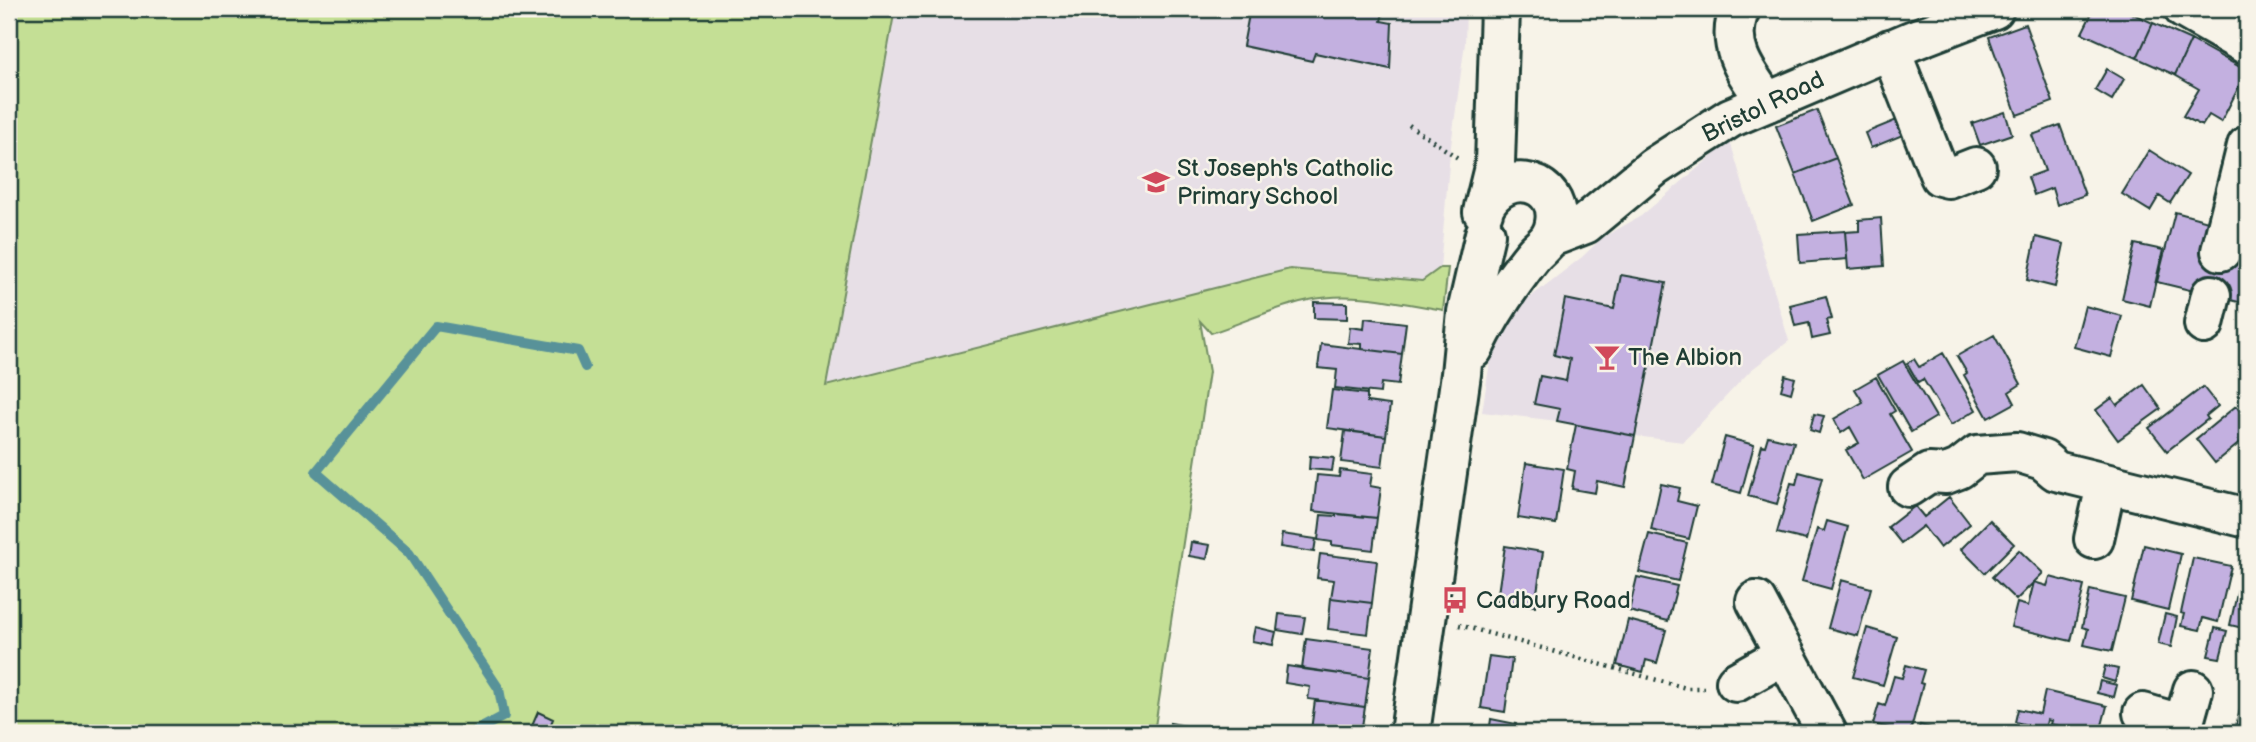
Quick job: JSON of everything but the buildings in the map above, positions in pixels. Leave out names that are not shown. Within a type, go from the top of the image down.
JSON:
[{"type":"main road","points":[[1500,9],[1495,163],[1485,220],[1491,243],[1501,251],[1514,256],[1527,255],[1544,244]]},
{"type":"main road","points":[[1740,9],[1735,22],[1734,44],[1742,66],[1767,102]]},
{"type":"main road","name":"Bristol Road","points":[[1544,244],[1585,224],[1654,167],[1730,118],[1994,9]]},
{"type":"main road","points":[[2184,9],[2247,45]]},
{"type":"main road","points":[[1890,50],[1940,176],[1948,178],[1976,167]]},
{"type":"main road","points":[[1496,108],[1514,153],[1531,184]]},
{"type":"main road","points":[[2221,251],[2247,146]]},
{"type":"main road","points":[[1410,733],[1461,374],[1467,312],[1490,196],[1499,187],[1520,182],[1531,184],[1543,190],[1551,200],[1556,222],[1544,244],[1496,306],[1461,374]]},
{"type":"main road","points":[[1908,487],[1929,473],[1946,474],[1959,469],[1978,455],[2017,452],[2043,460],[2056,471],[2247,518]]},
{"type":"main road","points":[[2094,539],[2106,485]]},
{"type":"main road","points":[[1756,601],[1827,733]]},
{"type":"main road","points":[[1736,682],[1784,655]]},
{"type":"main road","points":[[2143,713],[2186,716]]},
{"type":"path","points":[[1409,125],[1450,153]]},
{"type":"path","points":[[1427,617],[1686,688],[1696,689],[1736,682]]},
{"type":"shaded area","name":"St Joseph's Catholic Primary School","points":[[895,9],[1466,9],[1465,43],[1450,153],[1440,268],[1422,281],[1290,269],[825,386]]},
{"type":"shaded area","points":[[1730,141],[1789,341],[1751,370],[1683,442],[1557,421],[1482,412],[1494,336],[1511,312],[1582,257],[1602,238],[1641,216]]},
{"type":"green space","points":[[9,9],[895,9],[826,386],[1290,269],[1422,281],[1440,268],[1448,268],[1443,310],[1342,296],[1297,303],[1211,333],[1200,321],[1209,372],[1154,733],[9,733]]},
{"type":"waterway","points":[[472,733],[504,716],[499,689],[409,553],[316,472],[436,326],[578,351],[585,367]]},
{"type":"place","name":"St Joseph's Catholic Primary School","points":[[1156,182]]},
{"type":"place","name":"The Albion","points":[[1607,357]]},
{"type":"place","name":"Cadbury Road","points":[[1455,600]]}]
